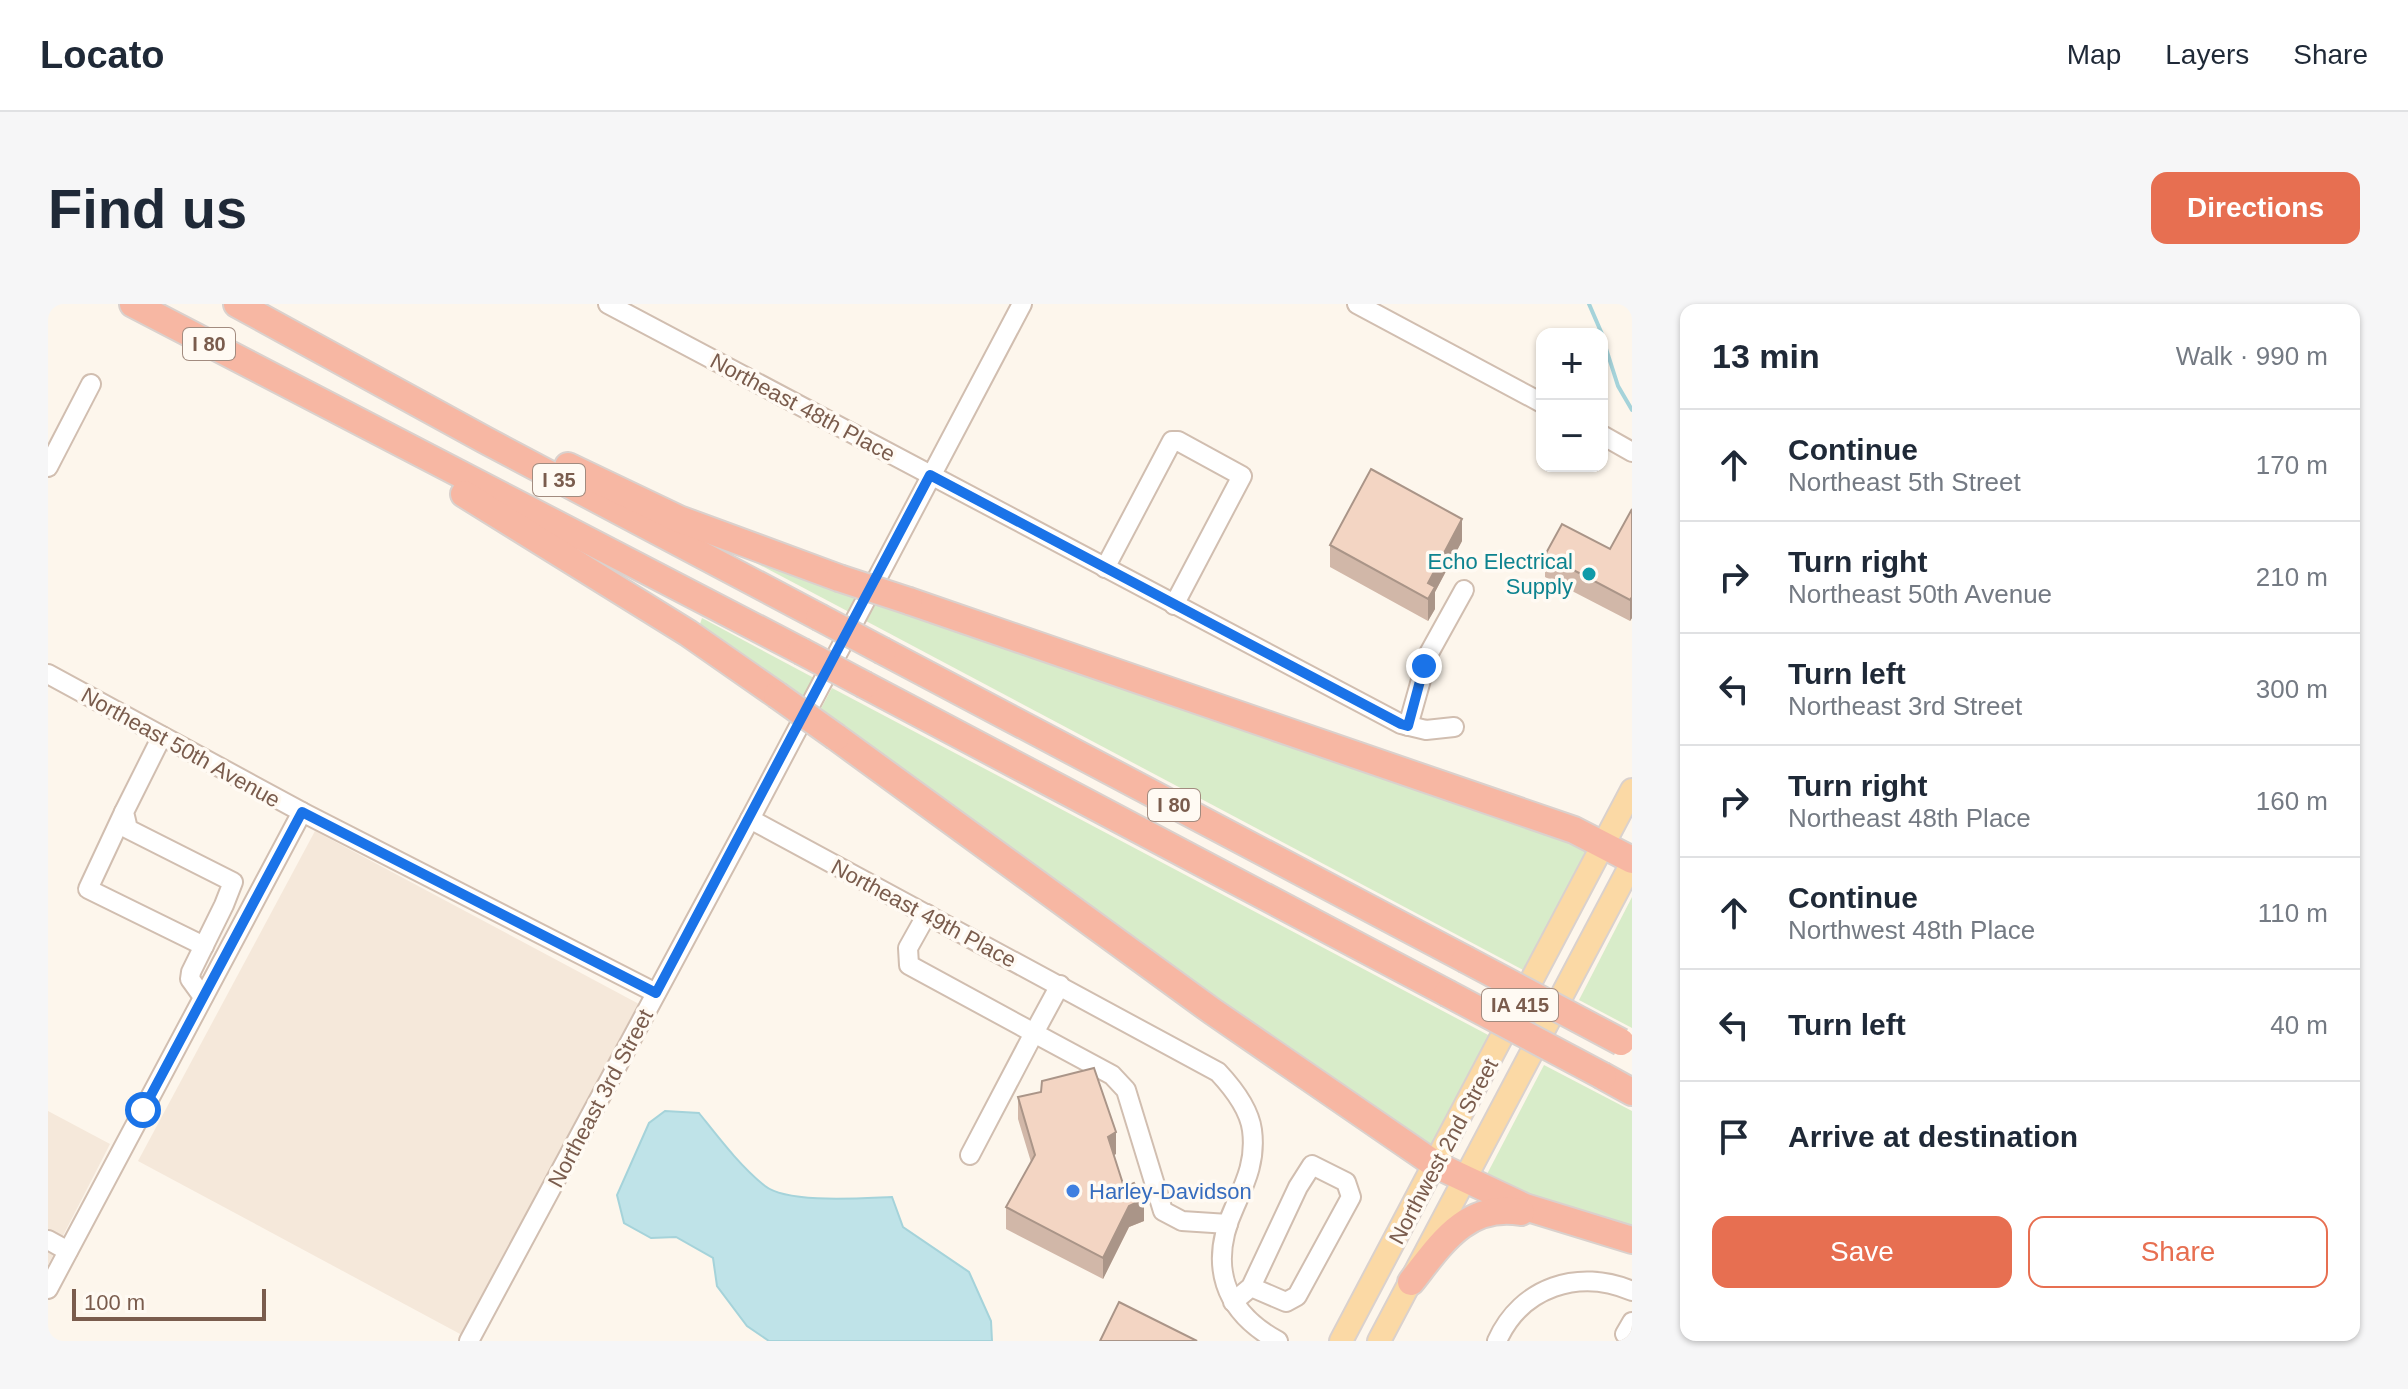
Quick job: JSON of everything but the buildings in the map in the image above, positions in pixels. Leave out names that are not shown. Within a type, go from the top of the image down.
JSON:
[{"type":"highway","name":"I 80","points":[[133,304],[801,651],[1632,1092]]},
{"type":"highway","name":"I 35","points":[[237,304],[819,617]]},
{"type":"highway","points":[[301,339],[679,519],[839,578],[1574,830],[1632,862]]},
{"type":"highway","points":[[284,383],[650,609],[777,695],[1212,1011],[1436,1165],[1525,1207],[1632,1240]]},
{"type":"highway","name":"I 80","points":[[819,617],[1626,1045]]},
{"type":"highway","points":[[1411,1282],[1457,1228],[1477,1216],[1490,1211],[1515,1211],[1563,1219]]},
{"type":"main road","name":"Northwest 2nd Street","points":[[1341,1341],[1632,790]]},
{"type":"main road","name":"Northwest 2nd Street","points":[[1379,1341],[1632,862]]},
{"type":"street","name":"Northeast 48th Place","points":[[608,304],[1408,726]]},
{"type":"street","name":"Northeast 3rd Street","points":[[469,1341],[1022,304]]},
{"type":"street","points":[[1357,304],[1536,400]]},
{"type":"street","points":[[48,467],[91,384]]},
{"type":"street","points":[[1608,438],[1632,452]]},
{"type":"street","points":[[1105,568],[1172,441],[1191,447],[1242,476],[1174,605]]},
{"type":"street","points":[[1454,727],[1426,730],[1408,726],[1428,655],[1464,590]]},
{"type":"street","name":"Northeast 50th Avenue","points":[[48,674],[302,812],[656,993]]},
{"type":"street","points":[[162,736],[88,889],[204,946]]},
{"type":"street","points":[[124,812],[128,829],[233,882],[191,972],[190,979],[203,997]]},
{"type":"street","points":[[48,1289],[302,812]]},
{"type":"street","name":"Northeast 49th Place","points":[[750,819],[1218,1072],[1247,1111],[1252,1129],[1252,1163],[1228,1224],[1221,1257],[1222,1277],[1233,1302]]},
{"type":"street","points":[[927,914],[908,948],[909,965],[1112,1075],[1126,1090],[1163,1211],[1182,1221],[1228,1224]]},
{"type":"street","points":[[970,1155],[1060,985]]},
{"type":"street","points":[[1251,1287],[1286,1302],[1297,1296],[1351,1197],[1346,1182],[1312,1165],[1298,1187],[1251,1287],[1233,1302],[1242,1315],[1278,1341]]},
{"type":"street","points":[[48,1240],[68,1251]]},
{"type":"street","points":[[1497,1341],[1516,1311],[1546,1289],[1581,1280],[1608,1283],[1632,1291]]},
{"type":"shaded area","points":[[315,831],[639,1004],[462,1335],[138,1161]]},
{"type":"shaded area","points":[[48,1111],[110,1144],[48,1265]]},
{"type":"green space","points":[[739,554],[861,594],[851,613]]},
{"type":"green space","points":[[878,600],[1580,844],[1586,853],[1527,972],[866,621]]},
{"type":"green space","points":[[702,618],[814,678],[801,702],[698,630]]},
{"type":"green space","points":[[832,688],[1492,1037],[1433,1152],[1320,1070],[1201,996],[818,714]]},
{"type":"green space","points":[[1632,897],[1632,1028],[1579,1000]]},
{"type":"green space","points":[[1544,1065],[1632,1111],[1632,1232],[1526,1200],[1486,1176]]},
{"type":"water","points":[[665,1111],[699,1113],[747,1170],[776,1192],[826,1199],[892,1197],[903,1227],[969,1272],[991,1321],[992,1341],[769,1341],[747,1326],[717,1286],[713,1258],[676,1237],[651,1238],[624,1223],[617,1195],[649,1123]]},
{"type":"waterway","points":[[1589,304],[1599,328]]},
{"type":"waterway","points":[[1608,355],[1618,386],[1632,410]]},
{"type":"place","name":"Echo Electrical Supply","points":[[1589,574]]},
{"type":"place","name":"Harley-Davidson","points":[[1073,1191]]},
{"type":"route","points":[[143,1110],[302,812],[656,993],[930,475],[1401,724],[1408,726],[1424,666]]}]
